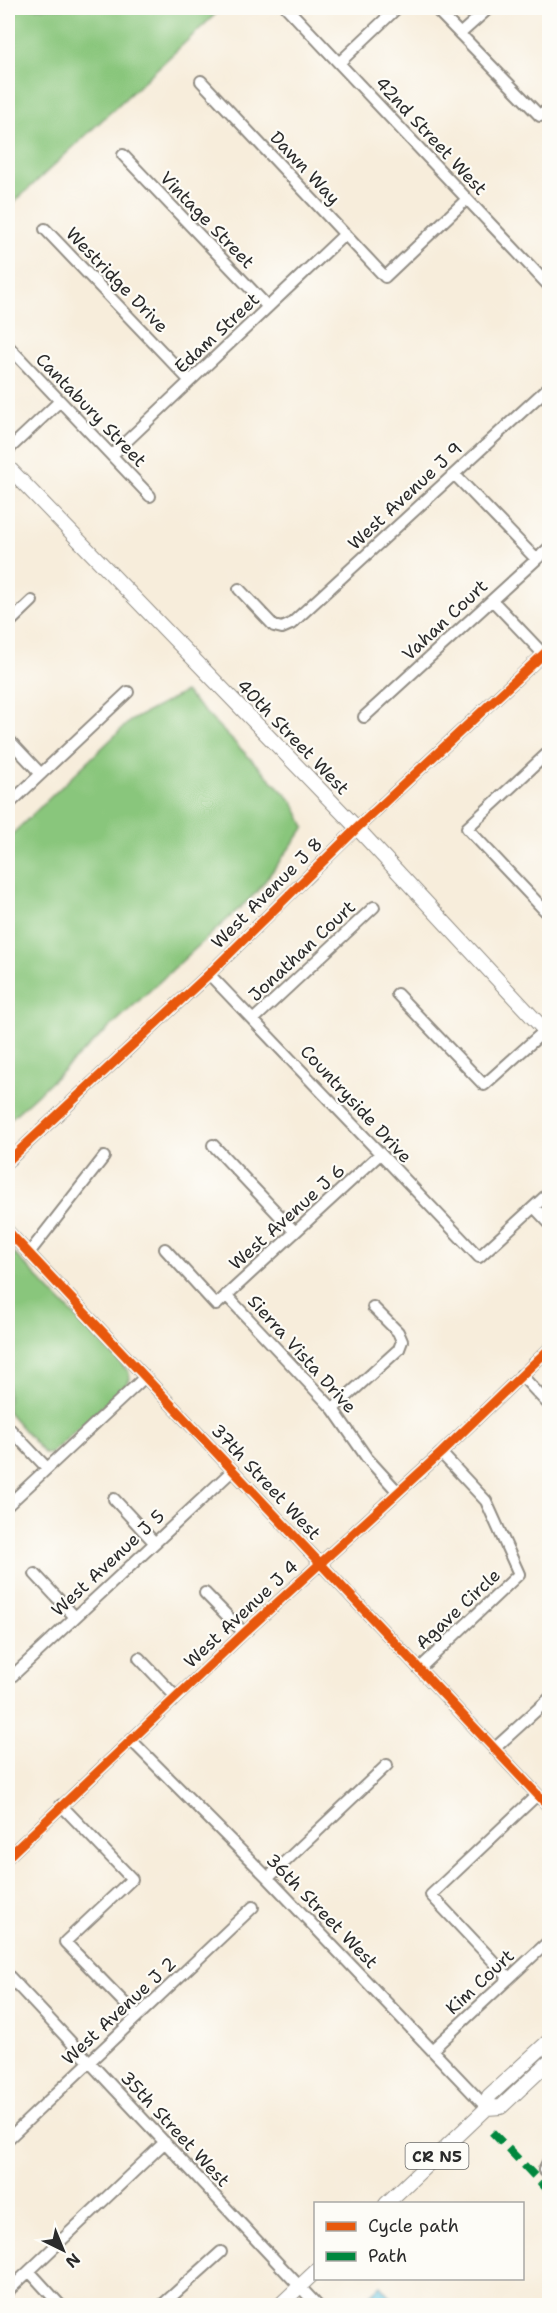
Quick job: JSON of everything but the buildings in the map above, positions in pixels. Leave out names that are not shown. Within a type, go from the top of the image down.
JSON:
[{"type":"main road","name":"40th Street West","points":[[8,467],[357,828],[548,1031]]},
{"type":"main road","name":"CR N5","points":[[388,2202],[487,2108],[489,2096],[549,2040]]},
{"type":"main road","name":"CR N5","points":[[487,2108],[501,2107],[549,2061]]},
{"type":"main road","points":[[279,2306],[314,2272]]},
{"type":"street","name":"42nd Street West","points":[[287,8],[549,286]]},
{"type":"street","points":[[340,62],[397,8]]},
{"type":"street","points":[[435,8],[540,116],[549,107]]},
{"type":"street","points":[[460,34],[489,8]]},
{"type":"street","name":"Dawn Way","points":[[201,81],[385,277],[467,199]]},
{"type":"street","name":"Vintage Street","points":[[123,155],[268,307]]},
{"type":"street","name":"Westridge Drive","points":[[45,229],[190,381]]},
{"type":"street","name":"Edam Street","points":[[112,455],[345,234]]},
{"type":"street","name":"Cantabury Street","points":[[8,346],[150,496]]},
{"type":"street","name":"West Avenue J 9","points":[[239,589],[274,627],[282,628],[291,624],[549,386]]},
{"type":"street","points":[[8,450],[60,401]]},
{"type":"street","points":[[454,474],[536,559]]},
{"type":"street","name":"Vahan Court","points":[[364,717],[549,547]]},
{"type":"street","points":[[492,600],[547,654]]},
{"type":"street","points":[[8,624],[32,601]]},
{"type":"street","name":"West Avenue J 8","points":[[8,1161],[209,974],[357,828],[547,654]]},
{"type":"street","points":[[8,805],[128,692]]},
{"type":"street","points":[[8,739],[41,774]]},
{"type":"street","points":[[549,751],[467,828],[549,914]]},
{"type":"street","name":"Jonathan Court","points":[[253,1020],[374,907]]},
{"type":"street","name":"Countryside Drive","points":[[209,974],[479,1257],[534,1207]]},
{"type":"street","points":[[397,994],[484,1085],[548,1031]]},
{"type":"street","points":[[213,1145],[295,1232]]},
{"type":"street","name":"West Avenue J 6","points":[[165,1249],[216,1305],[380,1154]]},
{"type":"street","points":[[29,1253],[104,1157]]},
{"type":"street","points":[[549,1192],[534,1207],[549,1224]]},
{"type":"street","name":"37th Street West","points":[[8,1231],[549,1808]]},
{"type":"street","name":"Sierra Vista Drive","points":[[226,1295],[333,1409],[367,1458],[398,1492]]},
{"type":"street","points":[[333,1409],[399,1349],[402,1341],[398,1332],[373,1307]]},
{"type":"street","name":"West Avenue J 4","points":[[8,1857],[244,1633],[441,1453],[549,1348]]},
{"type":"street","points":[[521,1375],[549,1406]]},
{"type":"street","points":[[8,1505],[145,1377]]},
{"type":"street","points":[[8,1426],[46,1468]]},
{"type":"street","name":"Agave Circle","points":[[418,1669],[519,1574],[486,1501],[441,1453]]},
{"type":"street","name":"West Avenue J 5","points":[[8,1680],[232,1471]]},
{"type":"street","points":[[114,1499],[154,1542]]},
{"type":"street","points":[[35,1574],[75,1617]]},
{"type":"street","points":[[206,1593],[244,1633]]},
{"type":"street","points":[[139,1658],[176,1697]]},
{"type":"street","points":[[494,1749],[549,1698]]},
{"type":"street","name":"36th Street West","points":[[131,1740],[268,1878],[487,2108]]},
{"type":"street","points":[[268,1878],[387,1765]]},
{"type":"street","points":[[509,1978],[430,1895],[537,1795]]},
{"type":"street","points":[[61,1805],[132,1879],[66,1942],[137,2016]]},
{"type":"street","name":"West Avenue J 2","points":[[8,2139],[253,1907]]},
{"type":"street","name":"Kim Court","points":[[433,2049],[549,1940]]},
{"type":"street","name":"35th Street West","points":[[8,1975],[318,2306]]},
{"type":"street","points":[[8,2291],[165,2142]]},
{"type":"street","points":[[547,2173],[549,2158]]},
{"type":"street","points":[[161,2306],[221,2252]]},
{"type":"street","points":[[29,2271],[61,2306]]},
{"type":"green space","points":[[8,8],[222,8],[8,208]]},
{"type":"green space","points":[[185,692],[293,802],[305,827],[257,892],[8,1121],[8,838],[130,721]]},
{"type":"green space","points":[[8,1247],[129,1372],[130,1379],[127,1384],[50,1454],[44,1453],[8,1412]]},
{"type":"water","points":[[381,2285],[398,2305],[359,2305]]},
{"type":"marked path","points":[[492,2132],[550,2192]]},
{"type":"cycle path","points":[[8,1161],[209,974],[357,828],[550,648]]},
{"type":"cycle path","points":[[8,1231],[550,1808]]},
{"type":"cycle path","points":[[8,1857],[244,1633],[441,1453],[550,1348]]}]
